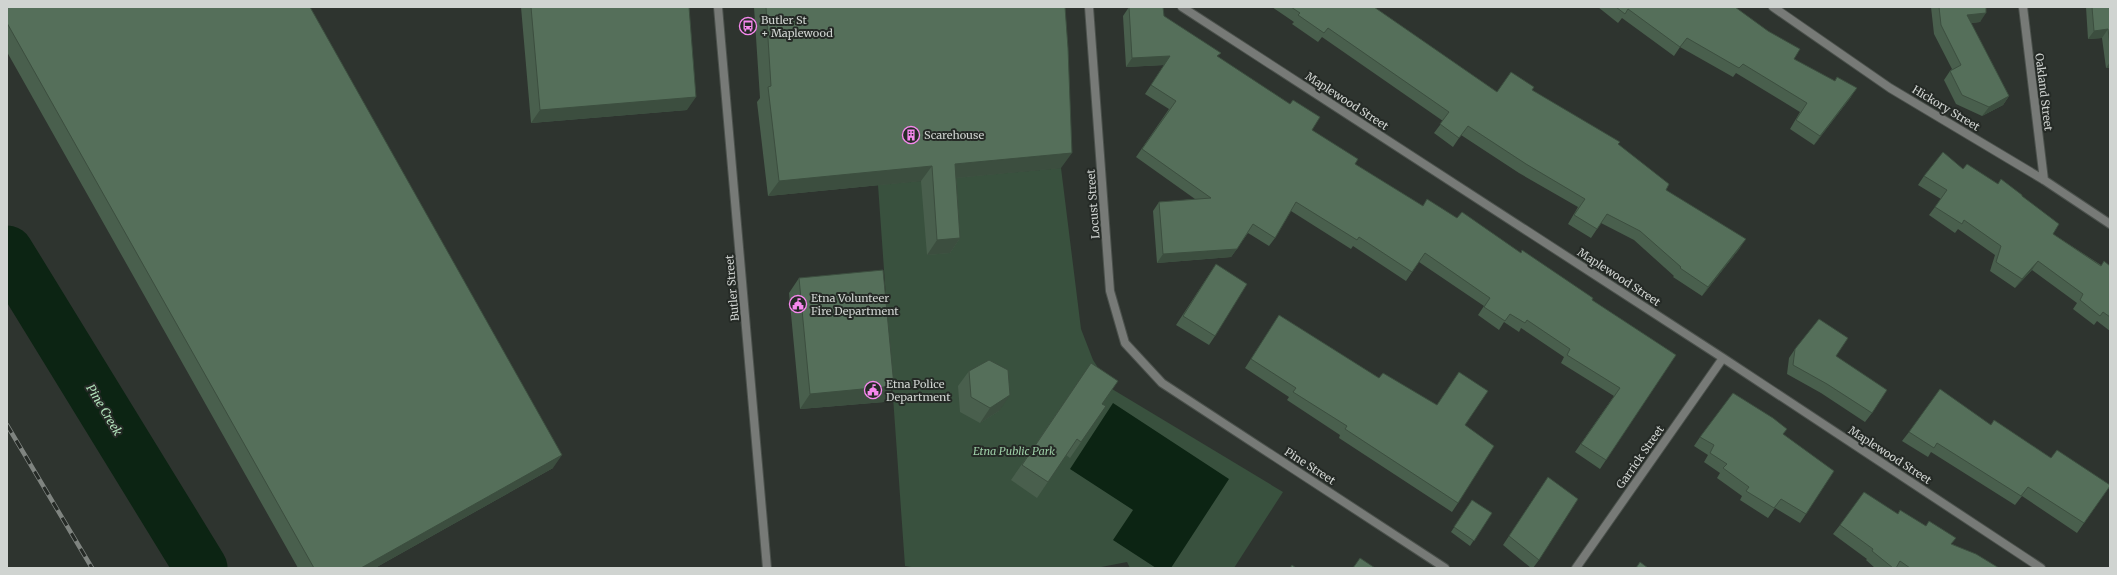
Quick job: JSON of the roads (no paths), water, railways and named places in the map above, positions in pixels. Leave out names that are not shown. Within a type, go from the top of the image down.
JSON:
[{"type":"street","name":"Butler Street","points":[[718,7],[767,568]]},
{"type":"street","name":"Locust Street","points":[[1089,7],[1110,292],[1125,343],[1162,383]]},
{"type":"street","name":"Maplewood Street","points":[[1182,7],[1723,358],[2041,568]]},
{"type":"street","name":"Hickory Street","points":[[1773,7],[1890,88],[2044,180],[2110,224]]},
{"type":"street","name":"Oakland Street","points":[[2023,7],[2044,180]]},
{"type":"street","name":"Garrick Street","points":[[1576,568],[1723,358]]},
{"type":"street","name":"Pine Street","points":[[1162,383],[1445,568]]},
{"type":"waterway","name":"Pine Creek","points":[[7,252],[201,568]]},
{"type":"railway","points":[[7,425],[92,568]]},
{"type":"place","name":"Butler St + Maplewood","points":[[748,26]]},
{"type":"place","name":"Scarehouse","points":[[911,135]]},
{"type":"place","name":"Etna Volunteer Fire Department","points":[[798,304]]},
{"type":"place","name":"Etna Police Department","points":[[873,390]]},
{"type":"park label","name":"Etna Public Park","points":[[1014,451]]}]
